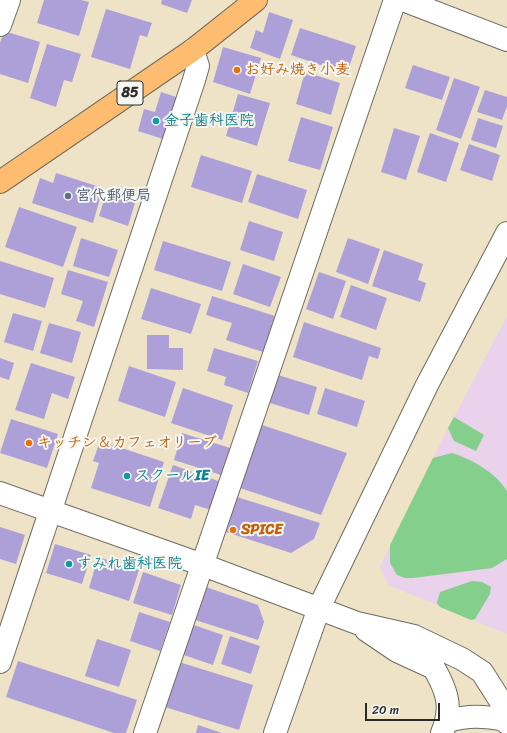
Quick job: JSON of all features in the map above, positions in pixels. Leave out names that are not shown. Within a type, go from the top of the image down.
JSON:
[{"type":"main road","name":"85","points":[[0,182],[193,50],[256,0]]},
{"type":"street","points":[[0,25],[9,0]]},
{"type":"street","points":[[145,733],[395,0]]},
{"type":"street","points":[[403,0],[507,40]]},
{"type":"street","points":[[0,662],[194,80],[198,66],[193,50]]},
{"type":"street","points":[[275,733],[320,608],[427,385],[507,233]]},
{"type":"street","points":[[0,494],[203,564],[357,623],[414,636],[462,659],[482,672],[503,705],[507,722],[484,716],[461,717],[445,727]]},
{"type":"street","points":[[357,623],[397,651],[434,668],[448,698],[445,727]]},
{"type":"shaded area","points":[[507,316],[507,634],[388,585],[380,566],[441,442]]},
{"type":"green space","points":[[454,417],[484,435],[476,451],[454,441],[448,428]]},
{"type":"green space","points":[[452,453],[468,459],[490,472],[507,491],[507,559],[492,568],[413,578],[405,578],[397,575],[390,563],[390,545],[433,458]]},
{"type":"green space","points":[[472,581],[482,582],[491,587],[490,594],[475,619],[471,620],[440,607],[437,603],[440,592]]},
{"type":"building","points":[[44,0],[81,0],[89,2],[79,36],[37,23]]},
{"type":"building","points":[[162,0],[192,0],[187,13],[161,4]]},
{"type":"building","points":[[106,9],[152,23],[147,37],[140,35],[130,69],[91,57]]},
{"type":"building","points":[[269,12],[293,20],[280,59],[250,48],[256,30],[263,33]]},
{"type":"building","points":[[300,28],[356,46],[347,74],[291,55]]},
{"type":"building","points":[[4,31],[40,42],[28,83],[0,74],[0,43]]},
{"type":"building","points":[[47,44],[81,54],[72,82],[64,80],[56,107],[30,98]]},
{"type":"building","name":"お好み焼き小麦","points":[[223,47],[261,58],[250,94],[213,82]]},
{"type":"building","points":[[413,65],[450,77],[442,100],[405,88]]},
{"type":"building","points":[[305,72],[340,83],[331,115],[296,104]]},
{"type":"building","points":[[454,78],[480,87],[461,139],[436,130]]},
{"type":"building","points":[[485,90],[507,97],[507,106],[502,120],[477,112]]},
{"type":"building","name":"金子歯科医院","points":[[161,92],[179,98],[166,140],[138,131],[144,109],[155,112]]},
{"type":"building","points":[[238,94],[270,103],[257,146],[226,136]]},
{"type":"building","points":[[301,117],[333,127],[320,170],[288,161]]},
{"type":"building","points":[[478,118],[503,126],[496,148],[471,140]]},
{"type":"building","points":[[394,128],[420,136],[406,180],[381,172]]},
{"type":"building","points":[[430,133],[459,143],[446,182],[417,172]]},
{"type":"building","points":[[469,144],[500,155],[492,181],[460,170]]},
{"type":"building","points":[[201,155],[252,171],[242,203],[191,187]]},
{"type":"building","name":"宮代郵便局","points":[[56,173],[103,188],[93,223],[32,203],[40,178],[53,183]]},
{"type":"building","points":[[257,174],[307,190],[298,219],[248,202]]},
{"type":"building","points":[[106,194],[135,203],[128,226],[99,216]]},
{"type":"building","points":[[19,207],[77,227],[63,267],[5,247]]},
{"type":"building","points":[[249,221],[283,232],[274,261],[240,250]]},
{"type":"building","points":[[81,238],[118,250],[109,277],[73,266]]},
{"type":"building","points":[[348,238],[380,249],[368,284],[336,272]]},
{"type":"building","points":[[163,241],[231,262],[222,291],[154,270]]},
{"type":"building","points":[[384,250],[423,264],[418,280],[426,283],[420,302],[372,286]]},
{"type":"building","points":[[0,261],[54,278],[45,308],[0,294]]},
{"type":"building","points":[[243,264],[281,277],[270,307],[233,294]]},
{"type":"building","points":[[68,270],[108,282],[94,327],[76,321],[83,301],[61,294]]},
{"type":"building","points":[[319,272],[346,281],[333,319],[306,309]]},
{"type":"building","points":[[351,285],[387,298],[376,330],[340,317]]},
{"type":"building","points":[[151,288],[201,304],[191,334],[141,319]]},
{"type":"building","points":[[212,296],[275,316],[263,352],[226,340],[232,323],[206,315]]},
{"type":"building","points":[[13,313],[42,321],[33,351],[4,342]]},
{"type":"building","points":[[304,322],[381,348],[378,359],[369,356],[362,380],[293,357]]},
{"type":"building","points":[[49,323],[81,332],[72,363],[40,353]]},
{"type":"building","points":[[147,335],[169,335],[169,348],[183,348],[183,370],[147,369]]},
{"type":"building","points":[[214,348],[258,361],[248,393],[224,385],[226,377],[207,371]]},
{"type":"building","points":[[0,358],[14,363],[9,380],[0,377]]},
{"type":"building","points":[[31,363],[75,377],[68,399],[52,393],[44,419],[15,410]]},
{"type":"building","points":[[129,366],[176,382],[165,417],[118,401]]},
{"type":"building","points":[[278,375],[317,387],[309,415],[270,403]]},
{"type":"building","points":[[183,388],[233,405],[222,440],[171,423]]},
{"type":"building","points":[[325,388],[365,401],[357,427],[317,414]]},
{"type":"building","name":"キッチン＆カフェオリーブ","points":[[11,419],[58,434],[47,468],[0,453]]},
{"type":"building","points":[[262,425],[347,453],[321,515],[240,488]]},
{"type":"building","points":[[182,433],[230,448],[221,475],[174,460]]},
{"type":"building","name":"スクールIE","points":[[100,441],[164,462],[150,507],[91,488],[99,463],[93,461]]},
{"type":"building","points":[[173,465],[221,482],[211,510],[195,505],[191,519],[158,508]]},
{"type":"building","points":[[237,497],[320,523],[314,539],[291,553],[226,532]]},
{"type":"building","points":[[0,527],[25,535],[16,564],[0,559]]},
{"type":"building","name":"すみれ歯科医院","points":[[55,544],[91,555],[82,584],[46,573]]},
{"type":"building","points":[[98,557],[139,570],[129,601],[89,588]]},
{"type":"building","points":[[143,572],[181,585],[172,615],[133,603]]},
{"type":"building","points":[[203,586],[258,605],[264,622],[258,640],[192,619]]},
{"type":"building","points":[[139,612],[170,622],[160,651],[130,641]]},
{"type":"building","points":[[191,624],[223,635],[213,665],[181,654]]},
{"type":"building","points":[[230,636],[260,646],[251,674],[221,664]]},
{"type":"building","points":[[97,639],[131,650],[119,687],[85,676]]},
{"type":"building","points":[[18,661],[137,700],[126,733],[114,733],[6,697]]},
{"type":"building","points":[[179,662],[253,685],[239,730],[165,707]]},
{"type":"building","points":[[198,725],[222,733],[196,733]]},
{"type":"place","name":"お好み焼き小麦","points":[[237,70]]},
{"type":"place","name":"金子歯科医院","points":[[156,121]]},
{"type":"place","name":"宮代郵便局","points":[[68,196]]},
{"type":"place","name":"キッチン＆カフェオリーブ","points":[[29,443]]},
{"type":"place","name":"スクールIE","points":[[127,476]]},
{"type":"place","name":"SPICE","points":[[233,530]]},
{"type":"place","name":"すみれ歯科医院","points":[[69,564]]}]
